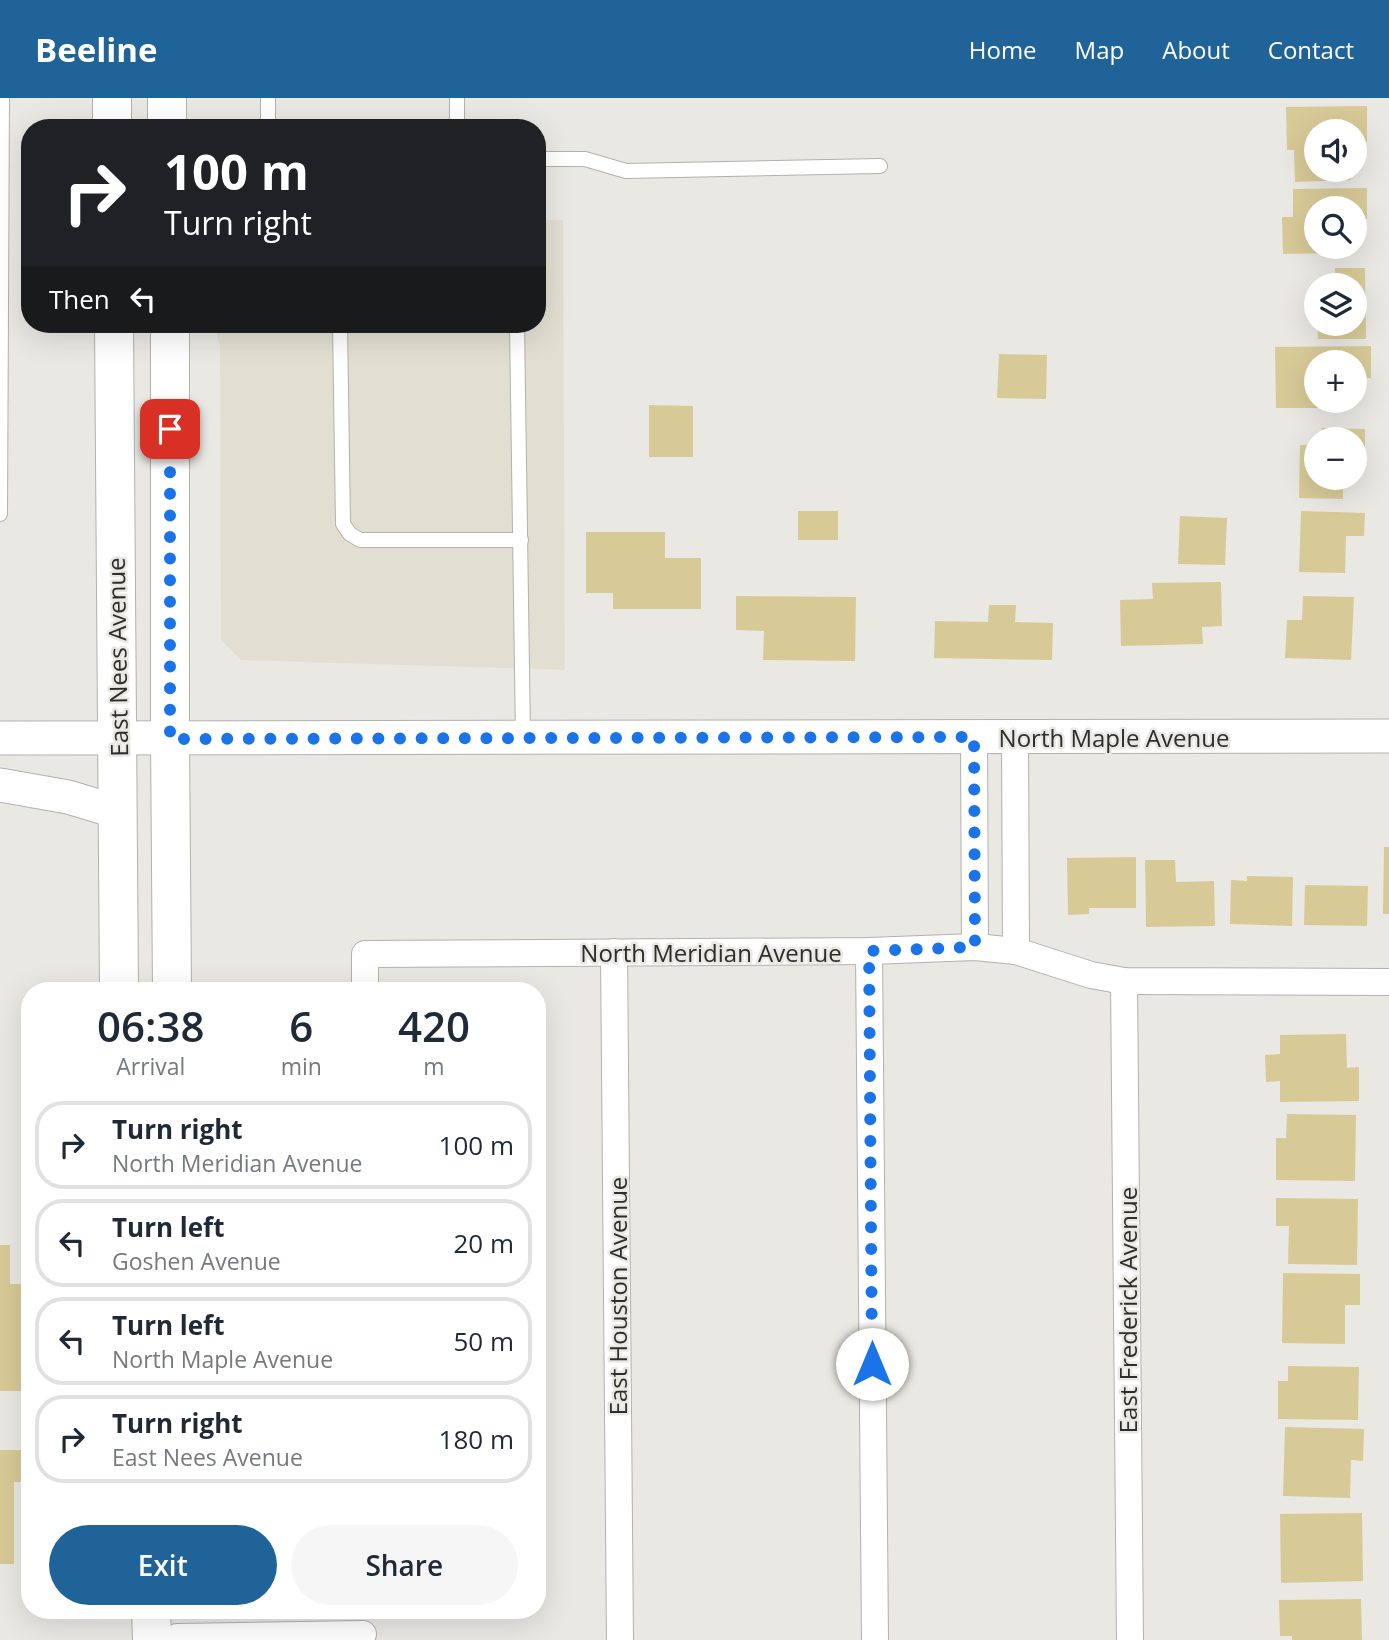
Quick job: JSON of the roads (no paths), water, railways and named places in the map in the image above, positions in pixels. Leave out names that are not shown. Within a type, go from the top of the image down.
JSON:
[{"type":"main road","points":[[112,98],[112,119]]},
{"type":"main road","points":[[167,98],[167,119]]},
{"type":"main road","name":"East Nees Avenue","points":[[114,333],[119,982]]},
{"type":"main road","points":[[170,333],[172,982]]},
{"type":"main road","points":[[124,1619],[125,1640]]},
{"type":"main road","points":[[159,1619],[171,1632]]},
{"type":"street","name":"North Maple Avenue","points":[[0,738],[1389,736]]},
{"type":"street","points":[[974,737],[975,947]]},
{"type":"street","points":[[1015,737],[1016,951]]},
{"type":"street","points":[[0,785],[68,796],[118,812]]},
{"type":"street","name":"North Meridian Avenue","points":[[365,982],[365,954],[869,951],[975,947],[1016,951],[1091,975],[1124,981],[1389,982]]},
{"type":"street","points":[[869,951],[875,1640]]},
{"type":"street","name":"East Houston Avenue","points":[[614,953],[620,1640]]},
{"type":"street","name":"East Frederick Avenue","points":[[1124,981],[1130,1640]]},
{"type":"street","points":[[171,1632],[363,1628]]},
{"type":"lane","points":[[0,514],[2,98]]},
{"type":"lane","points":[[268,98],[268,119]]},
{"type":"lane","points":[[457,98],[457,119]]},
{"type":"lane","points":[[546,159],[585,159],[626,171],[880,166]]},
{"type":"lane","points":[[340,333],[343,524],[350,534],[360,540],[520,540]]},
{"type":"lane","points":[[517,333],[523,738]]}]
